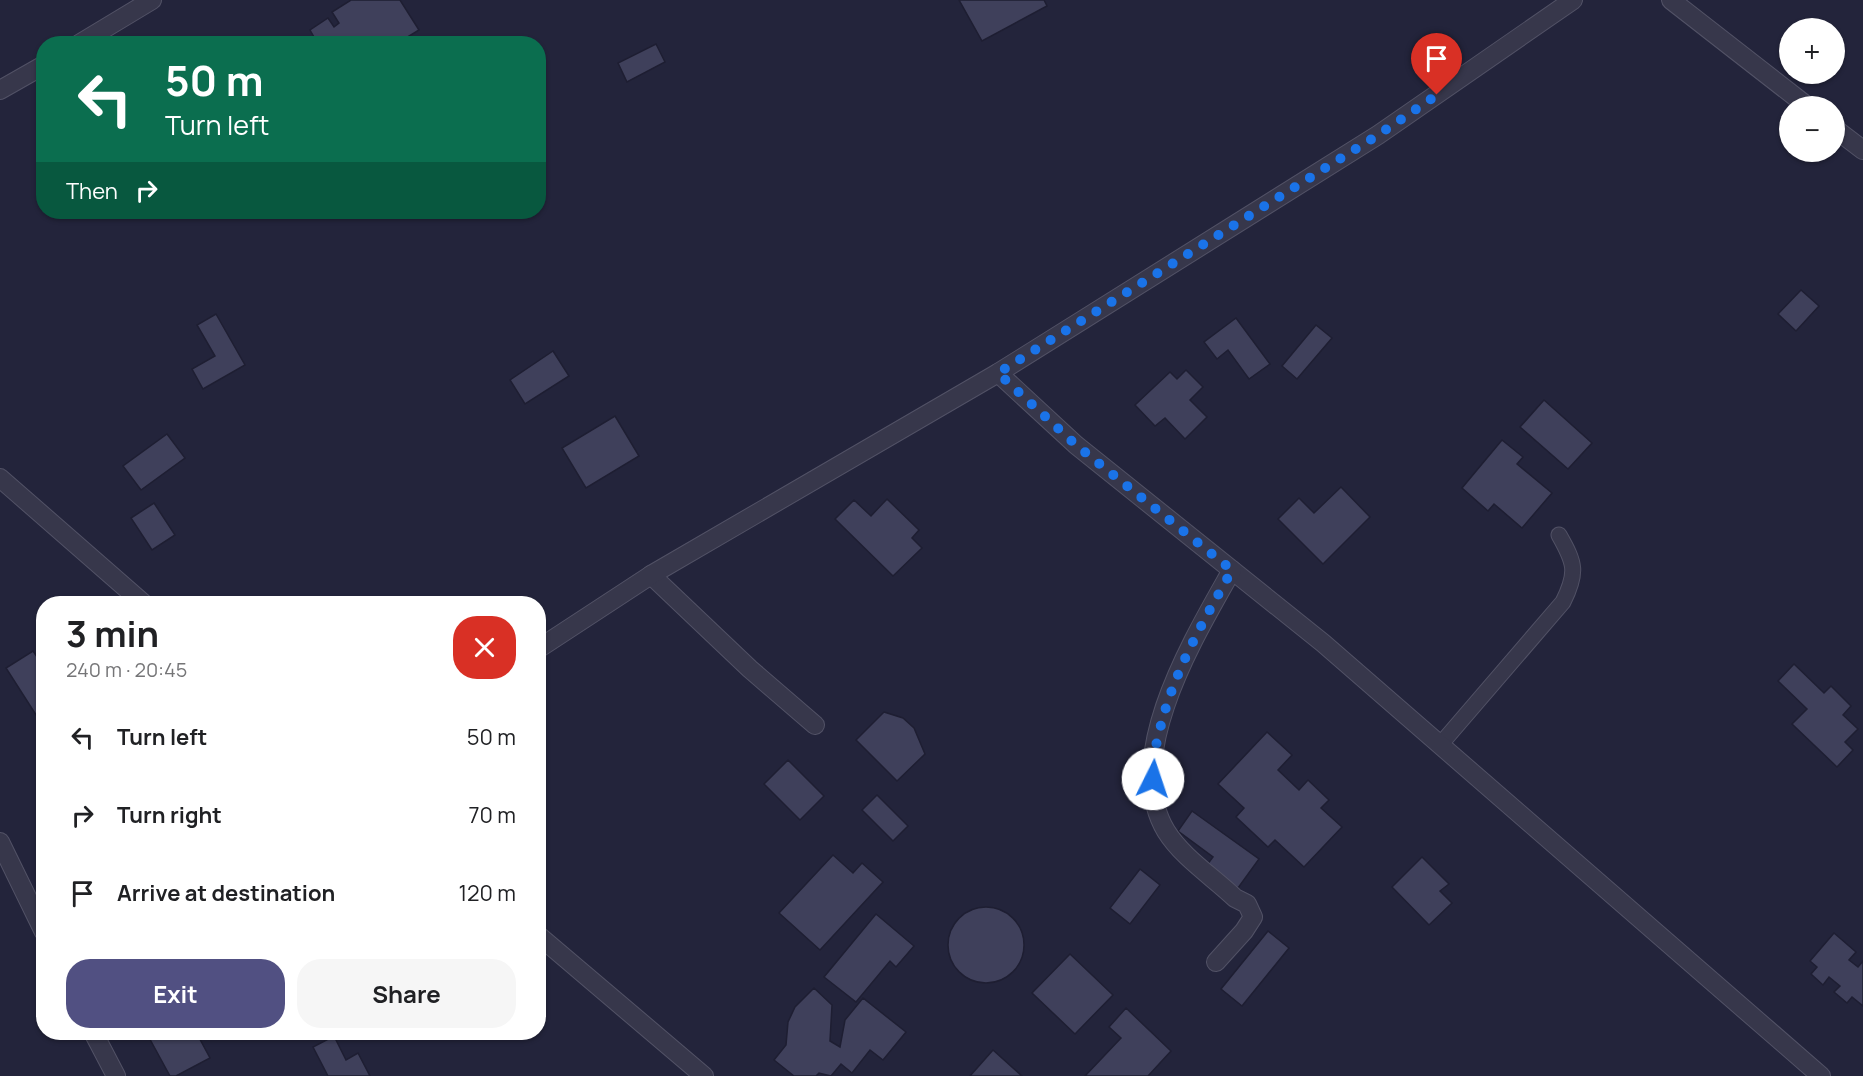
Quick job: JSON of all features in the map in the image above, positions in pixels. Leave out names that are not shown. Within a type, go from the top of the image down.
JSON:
[{"type":"street","points":[[92,36],[152,0]]},
{"type":"street","points":[[546,644],[651,575],[998,373],[1378,135],[1573,0]]},
{"type":"street","points":[[1671,0],[1795,96]]},
{"type":"street","points":[[0,90],[36,69]]},
{"type":"street","points":[[1845,136],[1863,150]]},
{"type":"street","points":[[998,373],[1076,445],[1323,644],[1821,1076]]},
{"type":"street","points":[[0,478],[134,596]]},
{"type":"street","points":[[1216,962],[1244,931],[1253,917],[1247,904],[1235,898],[1175,844],[1156,810],[1151,767],[1165,706],[1185,653],[1232,570]]},
{"type":"street","points":[[651,575],[750,669],[815,725]]},
{"type":"street","points":[[0,842],[36,916]]},
{"type":"street","points":[[546,942],[704,1076]]},
{"type":"street","points":[[97,1040],[116,1076]]},
{"type":"lane","points":[[1440,745],[1563,602],[1572,585],[1574,569],[1559,535]]},
{"type":"building","points":[[351,0],[400,0],[419,30],[409,36],[313,36],[310,30],[328,18],[334,27],[339,23],[332,12]]},
{"type":"building","points":[[959,0],[1044,0],[1047,6],[982,41]]},
{"type":"building","points":[[656,44],[665,62],[627,82],[618,63]]},
{"type":"building","points":[[1801,290],[1819,306],[1796,331],[1778,314]]},
{"type":"building","points":[[216,314],[245,365],[203,389],[192,369],[215,356],[197,325]]},
{"type":"building","points":[[1236,318],[1270,364],[1249,379],[1228,350],[1217,359],[1204,342]]},
{"type":"building","points":[[1316,325],[1332,338],[1297,379],[1282,366]]},
{"type":"building","points":[[553,351],[569,376],[525,404],[510,380]]},
{"type":"building","points":[[1186,370],[1203,387],[1190,400],[1207,417],[1185,439],[1165,418],[1155,426],[1135,405],[1170,372],[1177,379]]},
{"type":"building","points":[[1544,400],[1592,443],[1568,469],[1520,427]]},
{"type":"building","points":[[615,416],[639,456],[586,488],[562,448]]},
{"type":"building","points":[[167,434],[185,458],[141,490],[123,466]]},
{"type":"building","points":[[1502,440],[1523,457],[1517,464],[1552,493],[1522,528],[1494,504],[1488,511],[1462,488]]},
{"type":"building","points":[[1341,487],[1370,517],[1323,564],[1278,519],[1299,498],[1314,513]]},
{"type":"building","points":[[887,499],[919,530],[912,538],[922,548],[893,576],[835,519],[854,500],[871,516]]},
{"type":"building","points":[[154,503],[175,535],[152,550],[131,518]]},
{"type":"building","points":[[33,651],[36,655],[36,715],[6,668]]},
{"type":"building","points":[[1794,664],[1824,693],[1831,686],[1851,706],[1843,715],[1858,729],[1845,742],[1853,750],[1837,767],[1792,724],[1807,709],[1778,681]]},
{"type":"building","points":[[884,712],[903,718],[914,728],[925,754],[897,781],[856,740]]},
{"type":"building","points":[[1267,732],[1292,755],[1278,770],[1299,790],[1308,780],[1329,800],[1321,808],[1342,827],[1304,867],[1275,840],[1268,847],[1236,817],[1244,808],[1218,784]]},
{"type":"building","points":[[788,760],[824,796],[800,820],[764,784]]},
{"type":"building","points":[[877,795],[908,826],[893,841],[862,810]]},
{"type":"building","points":[[1192,811],[1259,859],[1238,888],[1207,865],[1213,857],[1178,831]]},
{"type":"building","points":[[833,855],[853,873],[862,863],[883,882],[820,950],[779,913]]},
{"type":"building","points":[[1422,857],[1449,884],[1440,891],[1452,903],[1429,925],[1392,887]]},
{"type":"building","points":[[1140,869],[1160,885],[1130,924],[1110,908]]},
{"type":"building","points":[[986,907],[1000,910],[1013,918],[1021,931],[1024,945],[1021,959],[1013,972],[1000,980],[986,983],[972,980],[959,972],[951,959],[948,945],[951,931],[959,918],[972,910]]},
{"type":"building","points":[[876,914],[914,946],[896,967],[890,961],[856,1002],[824,977]]},
{"type":"building","points":[[1268,931],[1289,948],[1242,1006],[1221,989]]},
{"type":"building","points":[[1834,933],[1856,952],[1849,960],[1858,967],[1863,961],[1863,1006],[1852,997],[1847,1003],[1834,992],[1840,986],[1829,977],[1823,985],[1811,974],[1817,967],[1810,961]]},
{"type":"building","points":[[1070,954],[1113,995],[1075,1034],[1032,993]]},
{"type":"building","points":[[814,988],[832,1005],[830,1041],[840,1047],[845,1020],[863,998],[906,1032],[883,1060],[870,1050],[852,1073],[841,1064],[831,1076],[819,1073],[816,1076],[794,1076],[774,1060],[786,1045],[788,1022],[795,1007]]},
{"type":"building","points":[[1126,1008],[1171,1051],[1148,1076],[1085,1076],[1121,1038],[1109,1027]]},
{"type":"building","points":[[150,1040],[200,1040],[210,1058],[176,1076],[170,1076]]},
{"type":"building","points":[[326,1040],[336,1040],[346,1060],[358,1053],[370,1076],[328,1076],[313,1047]]},
{"type":"building","points":[[993,1050],[1022,1076],[970,1076]]},
{"type":"route","points":[[1153,779],[1151,767],[1165,706],[1185,653],[1232,570],[1076,445],[998,373],[1378,135],[1437,95]]}]
